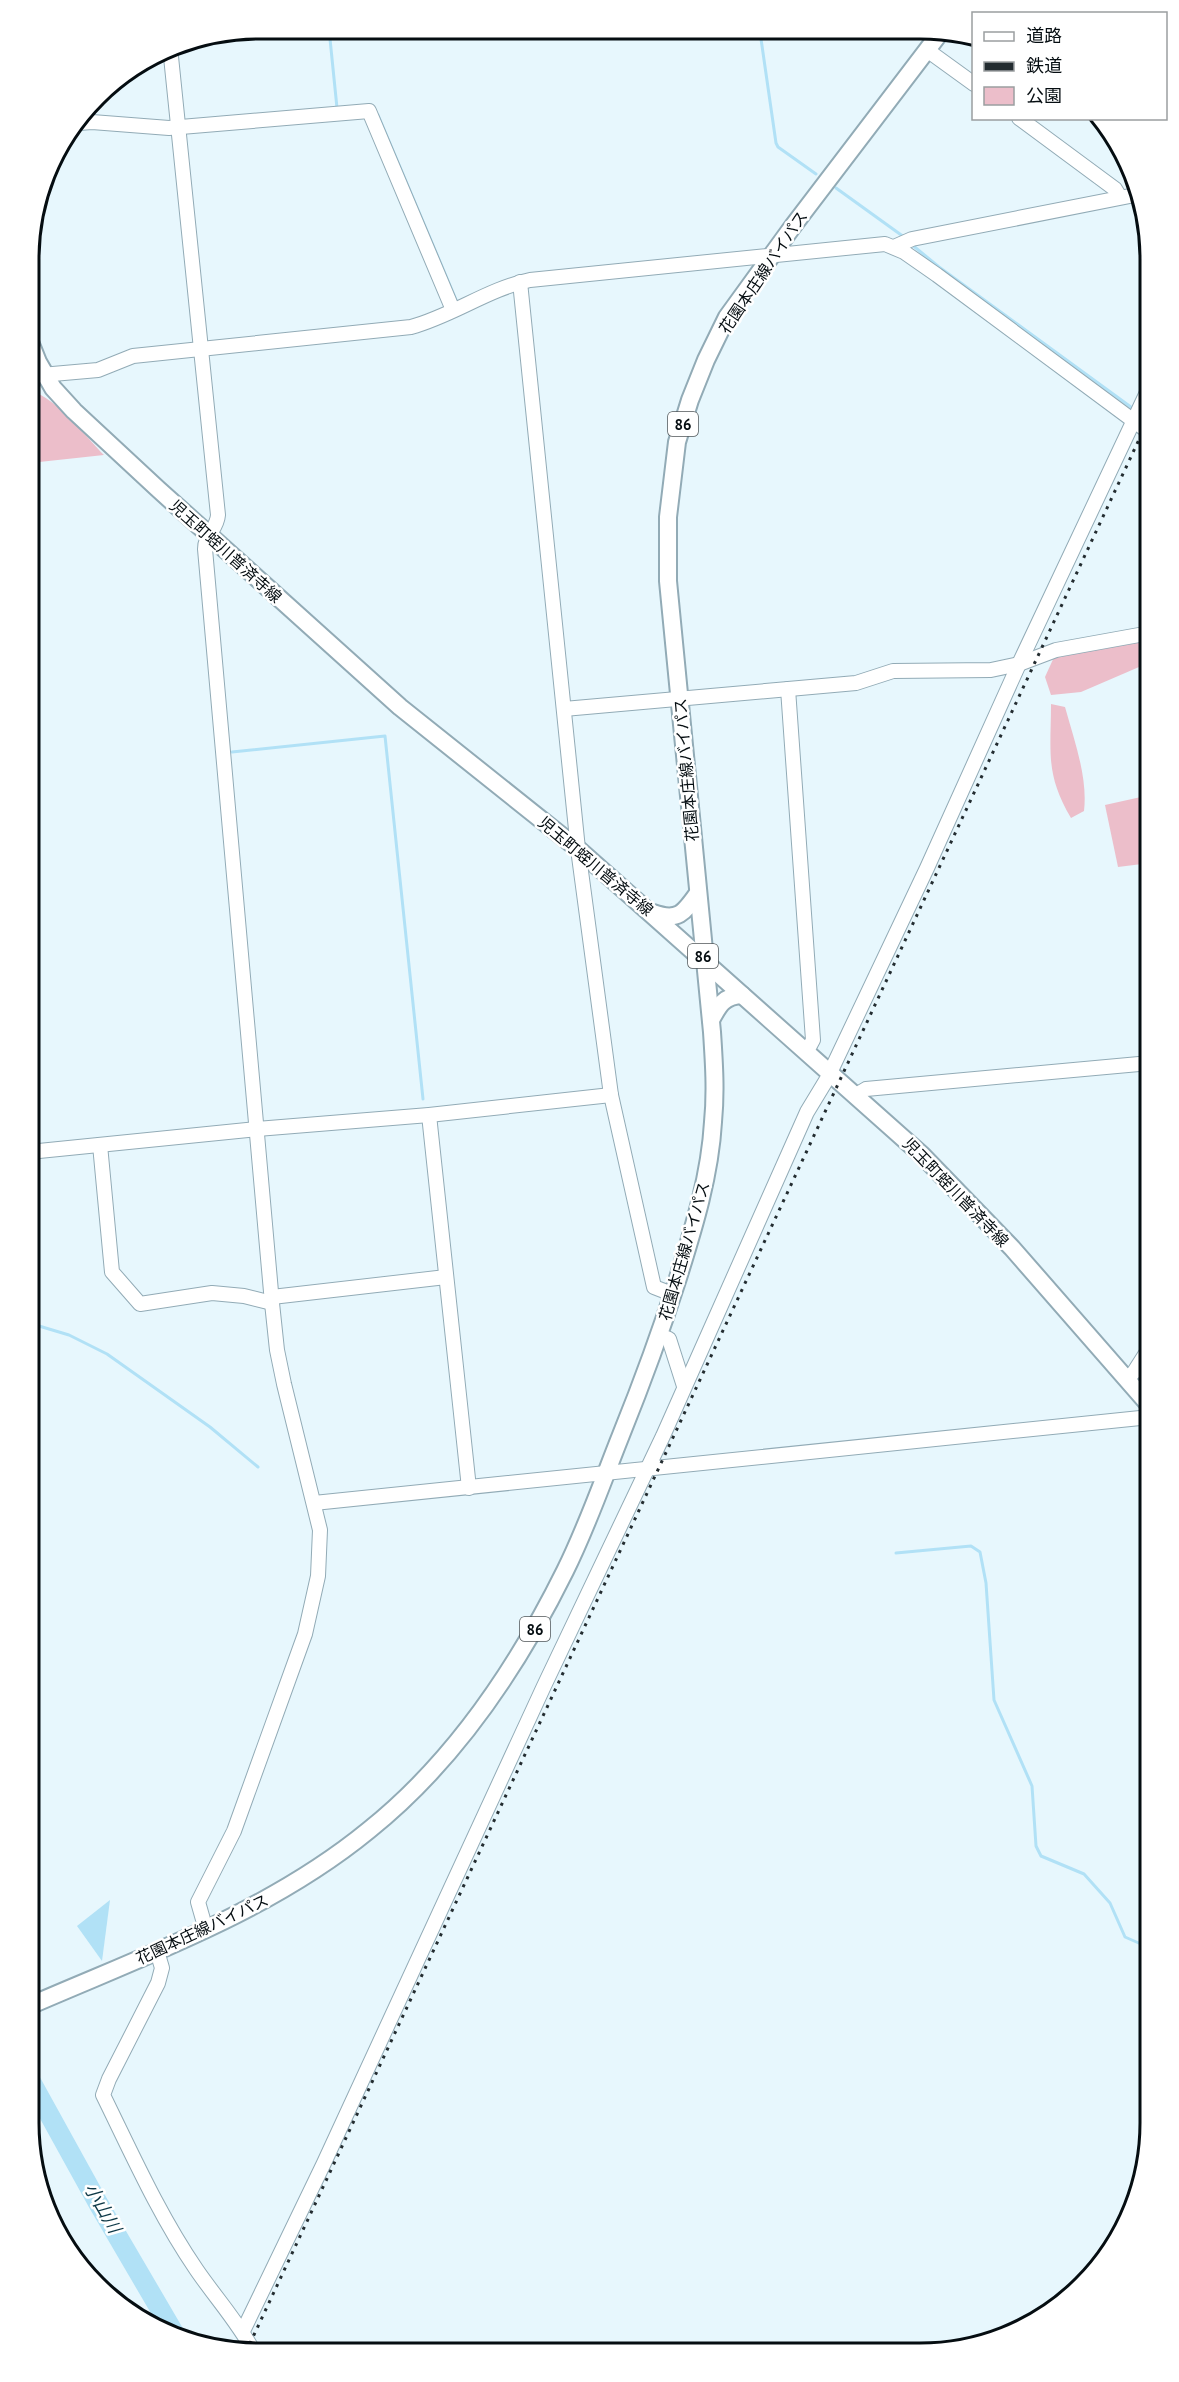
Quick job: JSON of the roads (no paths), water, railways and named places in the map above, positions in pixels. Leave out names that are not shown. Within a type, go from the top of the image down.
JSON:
[{"type":"main road","name":"花園本庄線バイパス","points":[[39,2002],[206,1930],[268,1899],[341,1852],[372,1828],[413,1790],[480,1714],[528,1641],[566,1570],[606,1473],[672,1294],[694,1227],[705,1182],[713,1124],[715,1077],[711,1020],[668,580],[668,517],[677,442],[690,400],[722,328],[772,255],[935,39]]},
{"type":"main road","name":"児玉町蛭川普済寺線","points":[[39,378],[400,707],[578,849],[704,958],[742,995],[856,1095],[956,1188],[1140,1394]]},
{"type":"main road","points":[[651,913],[674,918],[688,907],[698,893]]},
{"type":"main road","points":[[711,1020],[718,1006],[727,998],[742,995]]},
{"type":"street","points":[[927,50],[972,83]]},
{"type":"street","points":[[171,58],[218,515],[217,524],[208,534],[205,549],[277,1350],[314,1503],[321,1542],[318,1576],[310,1617],[226,1849],[198,1902],[206,1930]]},
{"type":"street","points":[[87,122],[179,128],[369,111],[453,310]]},
{"type":"street","points":[[1022,120],[1115,189],[1120,197]]},
{"type":"street","points":[[894,247],[912,239],[1130,195]]},
{"type":"street","points":[[39,376],[98,370],[133,356],[202,351],[411,327],[436,319],[520,282],[876,244],[894,247],[937,274],[1140,426]]},
{"type":"street","points":[[520,282],[578,849],[611,1095],[654,1287],[672,1294]]},
{"type":"street","points":[[243,2331],[324,2163],[539,1697],[647,1470],[807,1112],[818,1096],[927,868],[1019,664],[1140,408]]},
{"type":"street","points":[[564,709],[856,683],[893,671],[991,670],[1019,664],[1056,650],[1140,637]]},
{"type":"street","points":[[788,689],[813,1040],[807,1051]]},
{"type":"street","points":[[856,1095],[866,1089],[1140,1064]]},
{"type":"street","points":[[39,1151],[257,1129],[429,1115],[611,1095]]},
{"type":"street","points":[[429,1115],[469,1488]]},
{"type":"street","points":[[100,1145],[112,1272],[140,1304],[212,1293],[272,1300],[446,1277]]},
{"type":"street","points":[[658,1335],[669,1339],[684,1386]]},
{"type":"street","points":[[1127,1379],[1140,1363]]},
{"type":"street","points":[[314,1503],[1140,1418]]},
{"type":"street","points":[[157,1951],[162,1968],[158,1983],[109,2079],[104,2095],[150,2192],[195,2268],[243,2331],[249,2343]]},
{"type":"water","points":[[110,1900],[102,1961],[77,1926]]},
{"type":"waterway","points":[[330,39],[337,108]]},
{"type":"waterway","points":[[761,39],[776,143],[778,147],[816,174]]},
{"type":"waterway","points":[[378,115],[457,302]]},
{"type":"waterway","points":[[836,188],[904,237]]},
{"type":"waterway","points":[[911,244],[939,267],[1135,410]]},
{"type":"waterway","points":[[232,752],[385,736],[423,1099]]},
{"type":"waterway","points":[[39,1326],[69,1335],[107,1354],[210,1427],[258,1467]]},
{"type":"waterway","points":[[896,1553],[971,1546],[980,1552],[986,1583],[994,1700],[1032,1786],[1036,1846],[1041,1856],[1084,1874],[1110,1903],[1125,1937],[1140,1944]]},
{"type":"waterway","name":"小山川","points":[[39,2096],[168,2323]]},
{"type":"railway","points":[[250,2343],[1140,437]]}]
